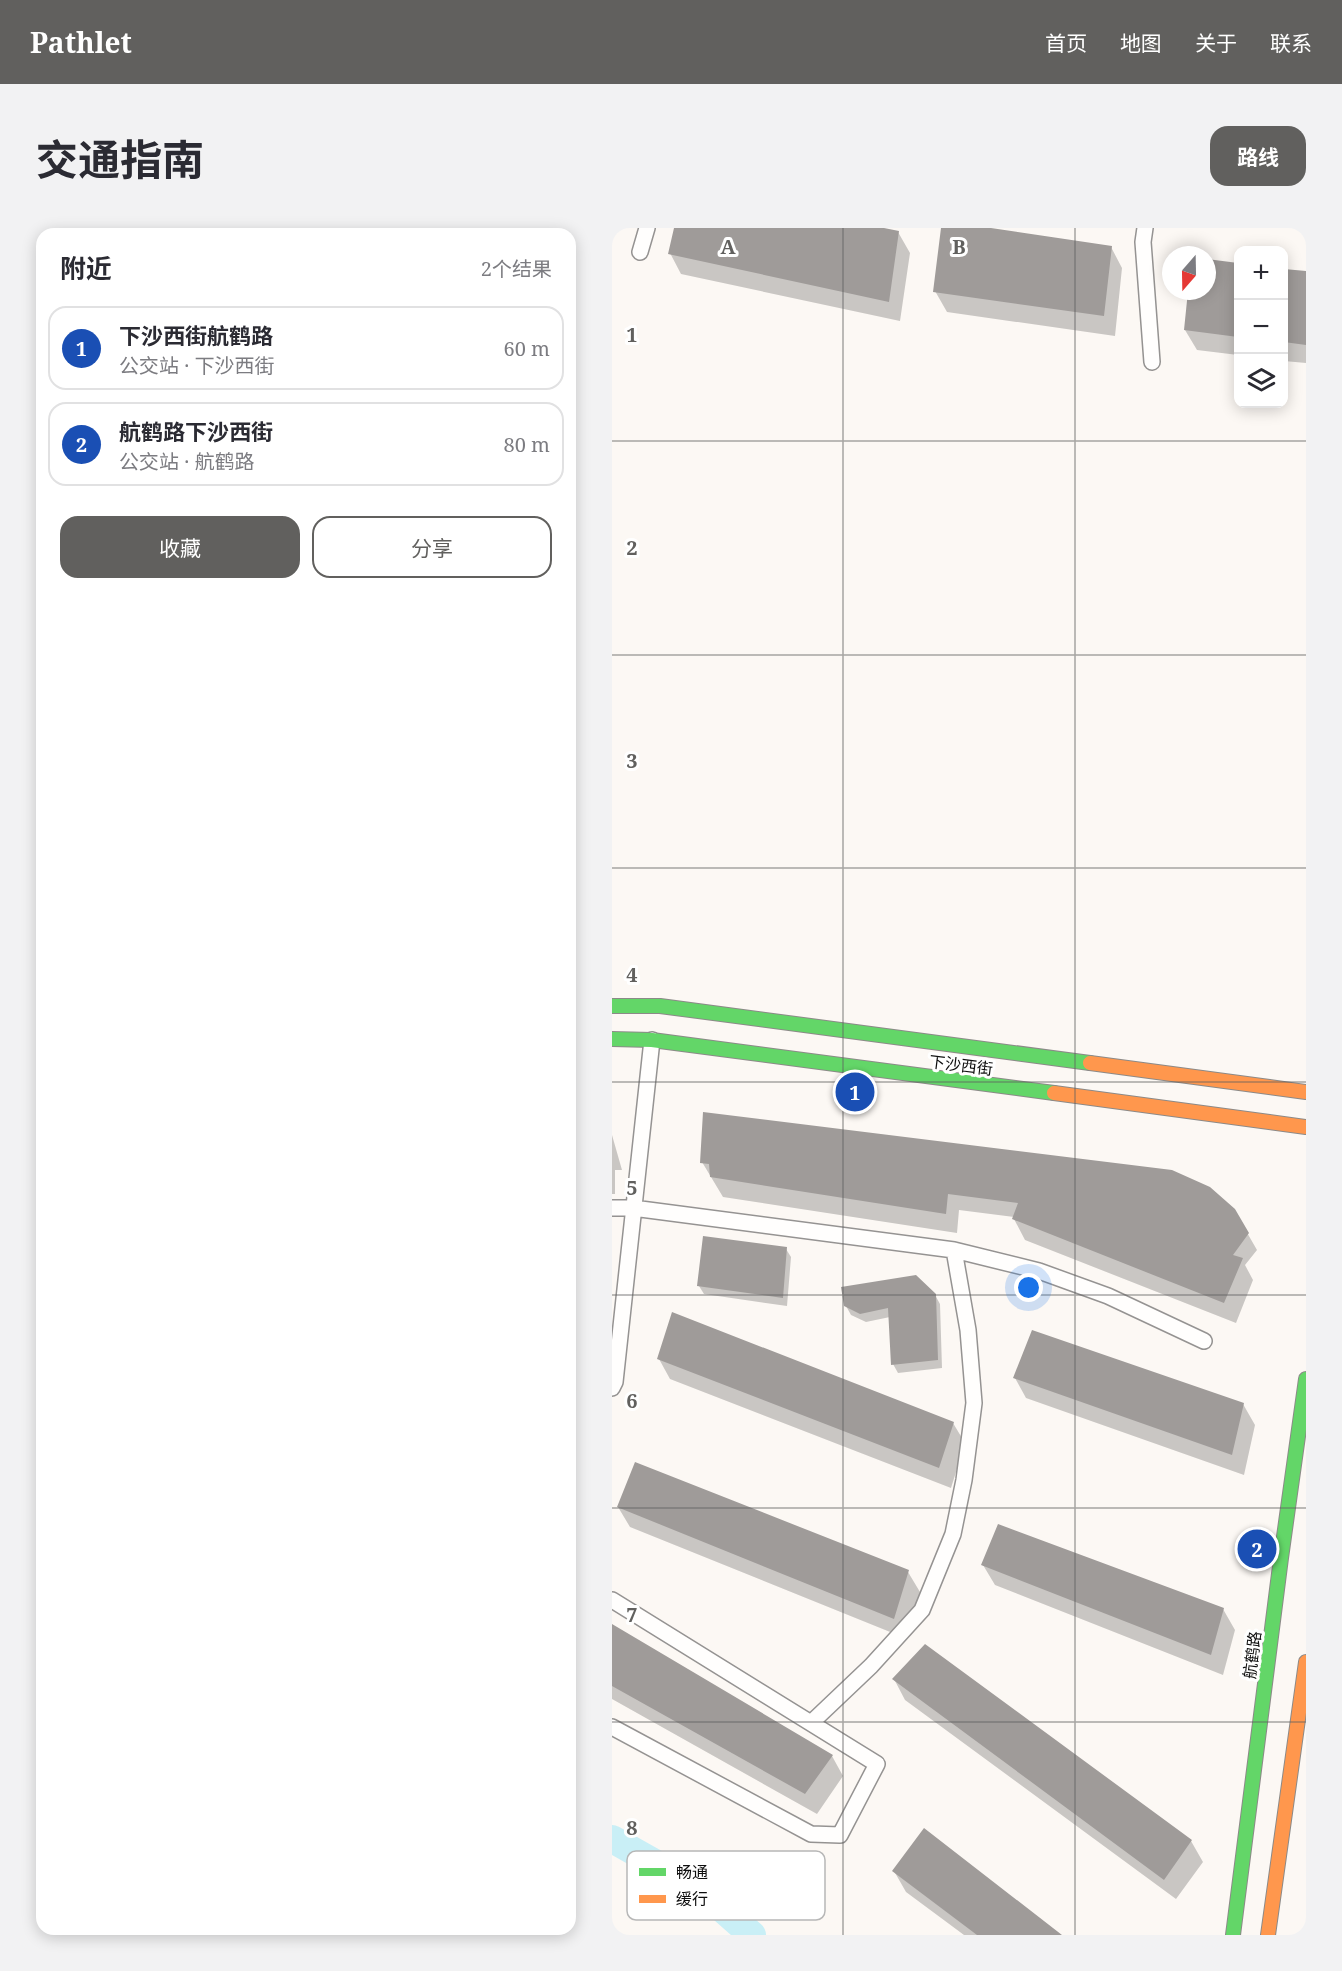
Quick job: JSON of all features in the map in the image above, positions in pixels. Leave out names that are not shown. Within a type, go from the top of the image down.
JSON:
[{"type":"street","name":"下沙西街","points":[[612,1006],[660,1006],[1306,1092]]},
{"type":"street","name":"下沙西街","points":[[612,1040],[651,1040],[1306,1127]]},
{"type":"street","name":"航鹤路","points":[[1233,1935],[1306,1379]]},
{"type":"street","points":[[1268,1935],[1306,1662]]},
{"type":"lane","points":[[640,252],[647,228]]},
{"type":"lane","points":[[1145,228],[1143,242],[1152,362]]},
{"type":"lane","points":[[612,1388],[615,1382],[651,1040]]},
{"type":"lane","points":[[612,1208],[633,1208],[954,1250],[1059,1278],[1108,1296],[1204,1341]]},
{"type":"lane","points":[[811,1723],[871,1666],[922,1610],[953,1534],[964,1480],[974,1403],[968,1330],[954,1250]]},
{"type":"lane","points":[[612,1600],[877,1764],[840,1835],[811,1834],[612,1727]]},
{"type":"building","points":[[674,228],[884,228],[899,231],[889,302],[668,254]]},
{"type":"building","points":[[941,228],[991,228],[1112,246],[1104,316],[933,292]]},
{"type":"building","points":[[1216,260],[1234,262],[1234,336],[1184,330],[1187,300],[1216,300]]},
{"type":"building","points":[[1288,269],[1306,271],[1306,345],[1288,343]]},
{"type":"building","points":[[703,1112],[1172,1170],[1210,1187],[1235,1209],[1249,1233],[1233,1255],[1243,1258],[1224,1303],[1012,1219],[1018,1203],[948,1194],[946,1214],[710,1177],[709,1164],[700,1163]]},
{"type":"building","points":[[703,1236],[787,1247],[783,1298],[697,1286]]},
{"type":"building","points":[[916,1275],[936,1294],[938,1360],[891,1365],[888,1308],[860,1314],[844,1306],[841,1287]]},
{"type":"building","points":[[672,1312],[954,1422],[939,1468],[657,1359]]},
{"type":"building","points":[[1032,1330],[1244,1403],[1232,1455],[1013,1378]]},
{"type":"building","points":[[635,1462],[909,1570],[894,1619],[617,1507]]},
{"type":"building","points":[[998,1524],[1224,1608],[1211,1655],[981,1565]]},
{"type":"building","points":[[612,1624],[833,1755],[805,1794],[612,1686]]},
{"type":"building","points":[[925,1644],[1192,1840],[1164,1880],[892,1679]]},
{"type":"building","points":[[924,1828],[1062,1935],[977,1935],[892,1871]]},
{"type":"waterway","points":[[612,1839],[633,1851]]},
{"type":"waterway","points":[[735,1920],[752,1935]]},
{"type":"traffic: fast","points":[[612,1006],[660,1006],[1090,1063]]},
{"type":"traffic: fast","points":[[612,1039],[652,1040],[1054,1093]]},
{"type":"traffic: fast","points":[[1233,1935],[1306,1379]]},
{"type":"traffic: slow","points":[[1090,1063],[1306,1092]]},
{"type":"traffic: slow","points":[[1054,1093],[1306,1127]]},
{"type":"traffic: slow","points":[[1268,1935],[1306,1662]]},
{"type":"place","name":"下沙西街航鹤路","points":[[855,1092]]},
{"type":"place","name":"航鹤路下沙西街","points":[[1257,1549]]}]
